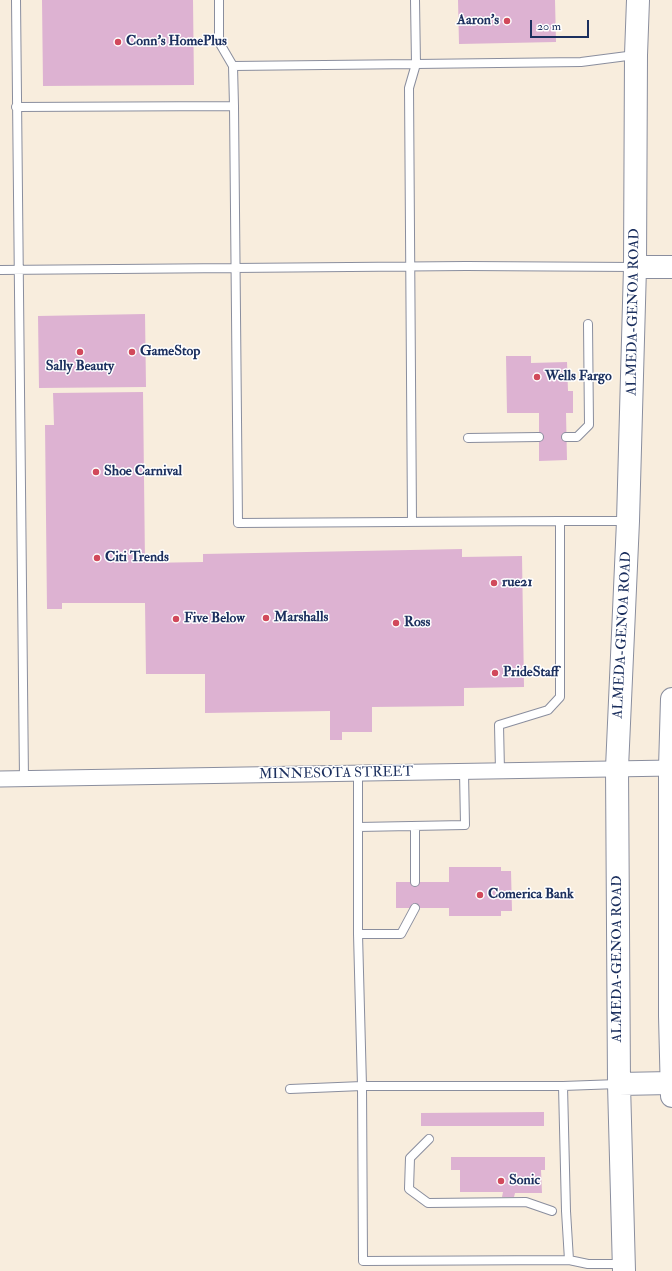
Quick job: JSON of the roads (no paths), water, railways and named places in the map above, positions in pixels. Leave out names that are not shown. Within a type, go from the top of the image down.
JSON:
[{"type":"main road","name":"ALMEDA-GENOA ROAD","points":[[624,1267],[619,1084],[617,768],[628,521],[635,267],[636,55],[638,0]]},
{"type":"main road","points":[[635,267],[672,267]]},
{"type":"main road","points":[[619,1084],[672,1088],[672,699]]},
{"type":"street","name":"MINNESOTA STREET","points":[[0,779],[671,768]]},
{"type":"lane","points":[[16,0],[24,779]]},
{"type":"lane","points":[[219,0],[220,42],[233,66],[238,523],[628,521]]},
{"type":"lane","points":[[412,522],[409,88],[416,64],[415,0]]},
{"type":"lane","points":[[233,66],[581,62],[636,55]]},
{"type":"lane","points":[[16,107],[234,106]]},
{"type":"lane","points":[[0,270],[635,267]]},
{"type":"lane","points":[[566,437],[577,437],[588,425],[588,324]]},
{"type":"lane","points":[[468,438],[539,437]]},
{"type":"lane","points":[[500,771],[499,725],[548,710],[560,697],[560,521]]},
{"type":"lane","points":[[358,827],[464,825],[464,772]]},
{"type":"lane","points":[[358,773],[358,934],[362,1086],[363,1261],[569,1260],[588,1264],[624,1267]]},
{"type":"lane","points":[[415,826],[415,882]]},
{"type":"lane","points":[[358,934],[401,934],[415,908]]},
{"type":"lane","points":[[290,1089],[362,1086],[563,1086],[619,1084]]},
{"type":"lane","points":[[563,1086],[566,1211],[569,1260]]},
{"type":"lane","points":[[429,1139],[410,1158],[409,1188],[428,1203],[526,1202],[552,1211]]},
{"type":"place","name":"Aaron's","points":[[507,21]]},
{"type":"place","name":"Conn's HomePlus","points":[[118,42]]},
{"type":"place","name":"Sally Beauty","points":[[80,352]]},
{"type":"place","name":"GameStop","points":[[132,352]]},
{"type":"place","name":"Wells Fargo","points":[[537,377]]},
{"type":"place","name":"Shoe Carnival","points":[[96,472]]},
{"type":"place","name":"Citi Trends","points":[[97,558]]},
{"type":"place","name":"rue21","points":[[494,583]]},
{"type":"place","name":"Marshalls","points":[[266,618]]},
{"type":"place","name":"Five Below","points":[[176,619]]},
{"type":"place","name":"Ross","points":[[396,623]]},
{"type":"place","name":"PrideStaff","points":[[495,673]]},
{"type":"place","name":"Comerica Bank","points":[[480,895]]},
{"type":"place","name":"Sonic","points":[[501,1181]]}]
